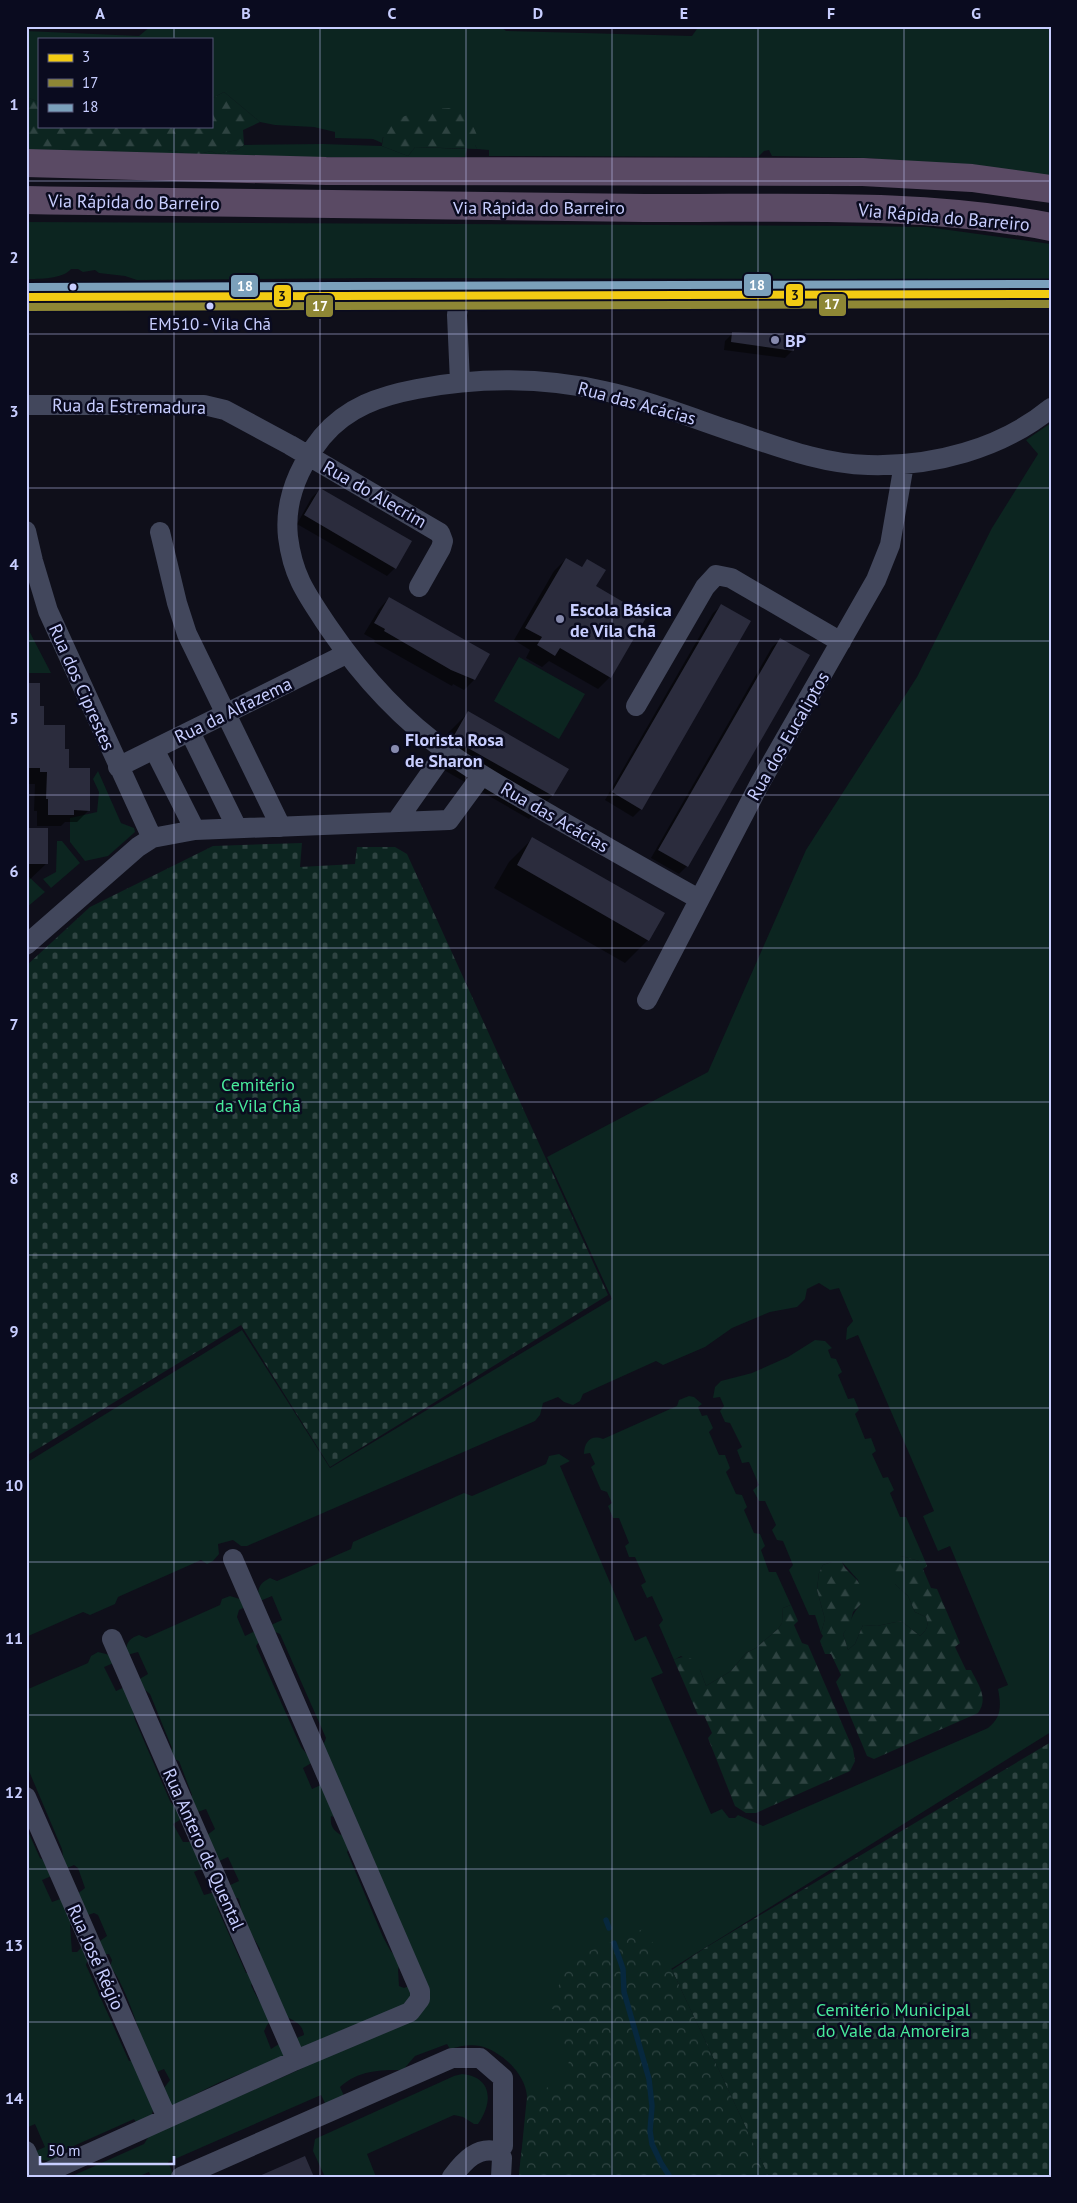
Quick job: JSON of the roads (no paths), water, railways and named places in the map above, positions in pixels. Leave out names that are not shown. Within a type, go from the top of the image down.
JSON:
[{"type":"highway","name":"Via Rápida do Barreiro","points":[[26,163],[326,170],[863,172],[972,178],[1051,189]]},
{"type":"highway","name":"Via Rápida do Barreiro","points":[[26,200],[308,206],[898,209],[1027,222],[1051,227]]},
{"type":"main road","points":[[26,297],[1051,294]]},
{"type":"street","points":[[459,297],[457,315],[460,382]]},
{"type":"street","name":"Rua das Acácias","points":[[699,899],[482,775],[422,732],[374,686],[346,654],[299,582],[290,554],[287,525],[290,499],[297,477],[309,456],[335,423],[356,408],[394,393],[460,382],[534,381],[602,390],[826,460],[868,465],[904,464],[945,458],[985,446],[1017,431],[1051,408]]},
{"type":"street","name":"Rua da Estremadura","points":[[26,405],[204,405],[225,410],[309,456]]},
{"type":"street","name":"Rua do Alecrim","points":[[309,456],[440,533],[443,541],[441,548],[419,587]]},
{"type":"street","name":"Rua dos Eucaliptos","points":[[647,1000],[760,783],[884,563],[890,545],[904,464]]},
{"type":"street","name":"Rua dos Ciprestes","points":[[26,531],[48,611],[152,838]]},
{"type":"street","points":[[160,532],[177,603],[187,634],[281,826]]},
{"type":"street","points":[[636,706],[705,587],[716,575],[730,578],[841,642]]},
{"type":"street","name":"Rua da Alfazema","points":[[118,767],[346,654]]},
{"type":"street","points":[[190,732],[237,828]]},
{"type":"street","points":[[154,749],[195,830]]},
{"type":"street","points":[[396,822],[446,751]]},
{"type":"street","points":[[26,945],[138,847],[152,838],[195,830],[449,820],[482,775]]},
{"type":"street","points":[[26,2151],[37,2177],[296,2060],[410,2012],[420,1999],[420,1991],[232,1559]]},
{"type":"street","name":"Rua Antero de Quental","points":[[112,1639],[296,2060]]},
{"type":"street","name":"Rua José Régio","points":[[26,1797],[167,2118]]},
{"type":"street","points":[[181,2177],[452,2058],[480,2058],[503,2078],[503,2146],[499,2152]]},
{"type":"street","points":[[452,2177],[464,2161],[471,2156],[490,2149],[499,2152],[502,2158],[501,2177]]},
{"type":"waterway","points":[[606,1920],[609,1928]]},
{"type":"waterway","points":[[614,1943],[623,1969],[624,1992],[649,2079],[652,2106],[650,2131],[652,2144],[670,2177]]},
{"type":"place","name":"EM510 - Vila Chã","points":[[210,306]]},
{"type":"place","name":"BP","points":[[775,340]]},
{"type":"place","name":"Escola Básica de Vila Chã","points":[[560,619]]},
{"type":"place","name":"Florista Rosa de Sharon","points":[[395,749]]},
{"type":"park label","name":"Cemitério da Vila Chã","points":[[258,1094]]},
{"type":"park label","name":"Cemitério Municipal do Vale da Amoreira","points":[[893,2019]]}]
